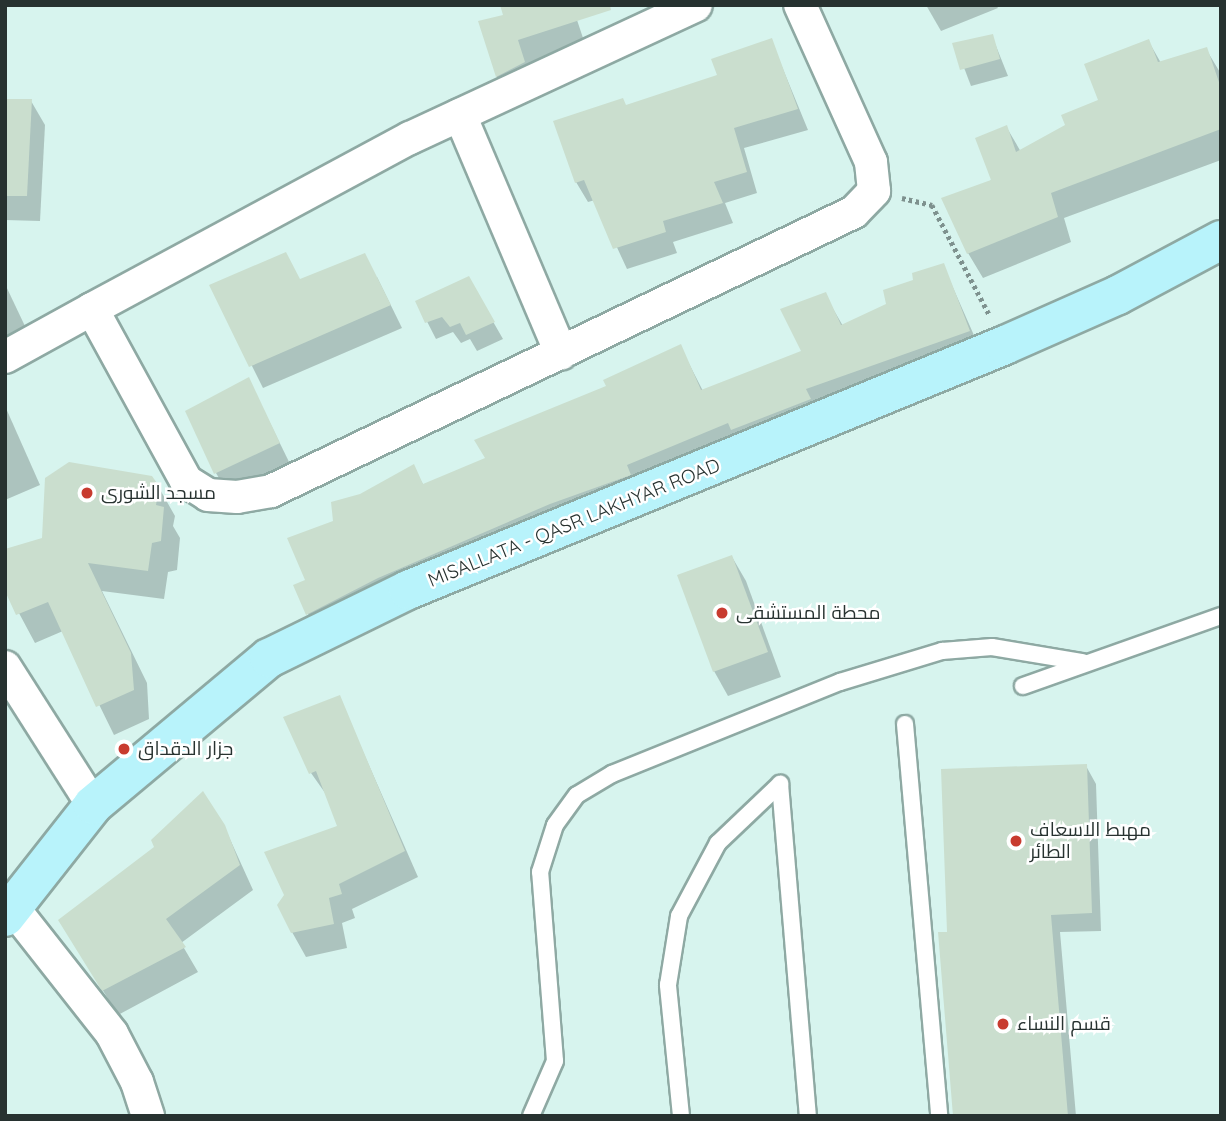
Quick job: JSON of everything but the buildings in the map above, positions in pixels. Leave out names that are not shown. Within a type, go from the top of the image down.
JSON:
[{"type":"main road","name":"MISALLATA - QASR LAKHYAR ROAD","points":[[9,913],[93,805],[269,658],[408,590],[1005,345],[1118,295],[1221,240]]},
{"type":"street","points":[[5,357],[460,115],[696,5]]},
{"type":"street","points":[[92,309],[186,481],[208,495],[228,496],[271,491],[854,212],[874,191],[872,162],[800,5]]},
{"type":"street","points":[[460,115],[561,352]]},
{"type":"street","points":[[7,677],[93,805]]},
{"type":"street","points":[[9,913],[112,1034],[137,1082],[148,1116]]},
{"type":"lane","points":[[1023,686],[1083,662],[1221,616]]},
{"type":"lane","points":[[531,1116],[555,1061],[540,872],[555,825],[577,795],[612,774],[840,682],[942,651],[992,647],[1083,662]]},
{"type":"lane","points":[[905,724],[939,1116]]},
{"type":"lane","points":[[681,1116],[668,985],[679,916],[718,843],[780,784],[808,1116]]},
{"type":"path","points":[[874,191],[932,205],[1005,345]]},
{"type":"place","name":"مسجد الشورى","points":[[87,493]]},
{"type":"place","name":"محطة المستشقى","points":[[722,613]]},
{"type":"place","name":"جزار الدقداق","points":[[124,749]]},
{"type":"place","name":"مهبط الاسعاف الطائر","points":[[1016,841]]},
{"type":"place","name":"قسم النساء","points":[[1003,1024]]}]
